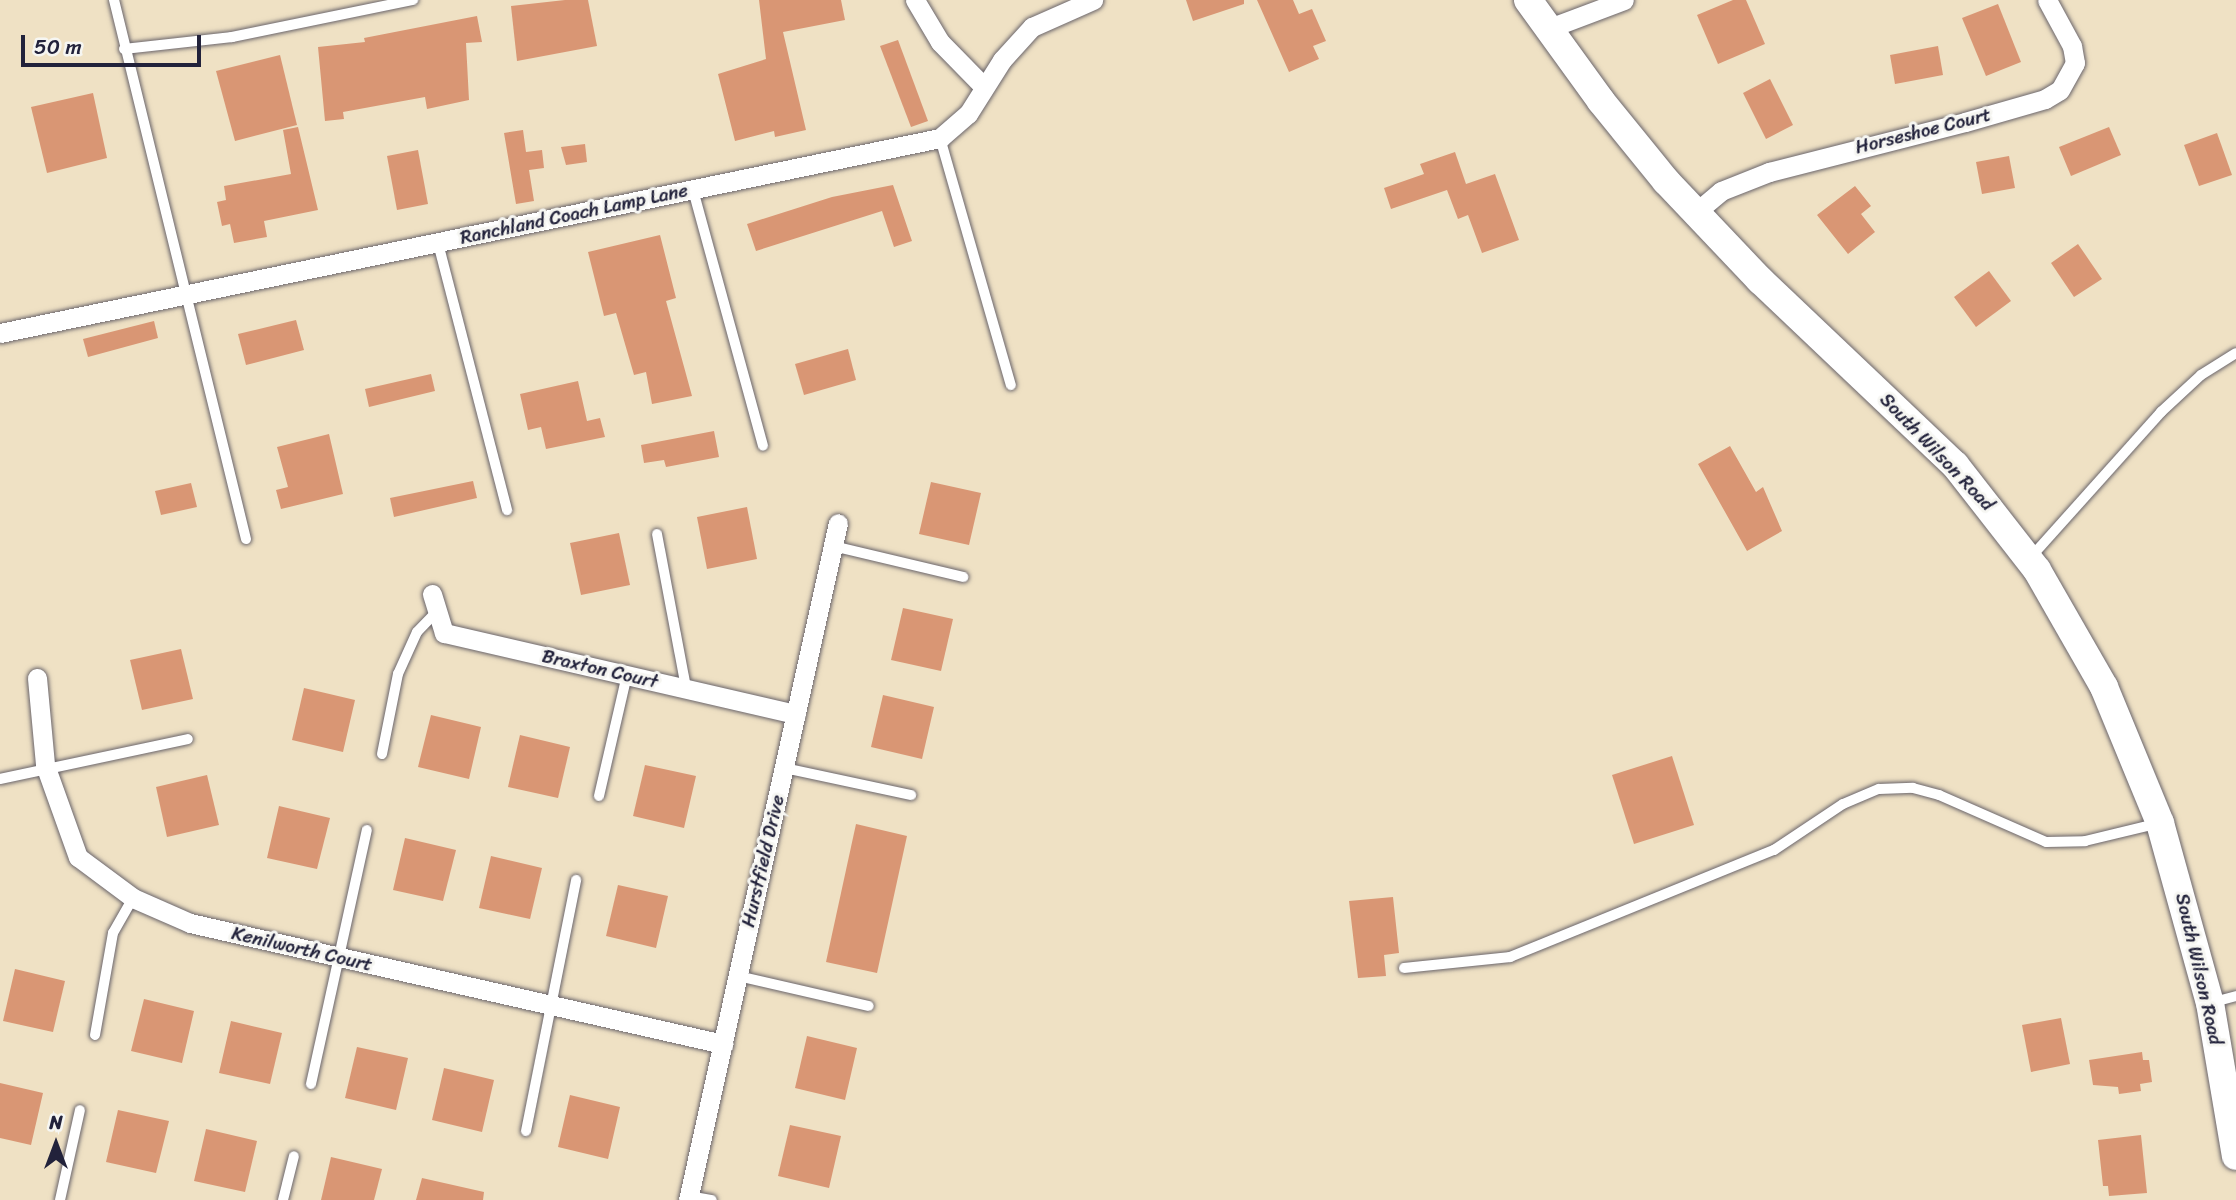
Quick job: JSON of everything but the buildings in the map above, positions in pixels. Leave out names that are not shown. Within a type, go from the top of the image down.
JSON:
[{"type":"main road","name":"South Wilson Road","points":[[1528,0],[1601,101],[1695,213],[1955,465],[2029,559],[2104,687],[2160,823],[2223,1000],[2236,1156]]},
{"type":"street","points":[[915,0],[940,42],[984,87]]},
{"type":"street","name":"Ranchland Coach Lamp Lane","points":[[0,332],[940,138],[968,114],[984,87],[1032,27],[1093,0]]},
{"type":"street","points":[[1547,29],[1624,0]]},
{"type":"street","name":"Horseshoe Court","points":[[1695,213],[1721,191],[1769,172],[2045,99],[2071,78],[2075,63],[2068,38],[2047,0]]},
{"type":"street","name":"Hurstfield Drive","points":[[689,1198],[838,523]]},
{"type":"street","name":"Braxton Court","points":[[435,602],[444,633],[796,714]]},
{"type":"street","name":"Kenilworth Court","points":[[37,678],[47,771],[78,857],[133,898],[190,923],[723,1044]]},
{"type":"lane","points":[[114,0],[246,539]]},
{"type":"lane","points":[[124,49],[232,37],[413,0]]},
{"type":"lane","points":[[940,138],[1011,385]]},
{"type":"lane","points":[[693,190],[763,446]]},
{"type":"lane","points":[[438,243],[508,510]]},
{"type":"lane","points":[[2029,559],[2161,412],[2201,375],[2236,354]]},
{"type":"lane","points":[[657,534],[686,688]]},
{"type":"lane","points":[[833,546],[963,577]]},
{"type":"lane","points":[[382,754],[398,674],[417,632],[435,602]]},
{"type":"lane","points":[[600,796],[627,675]]},
{"type":"lane","points":[[0,779],[188,739]]},
{"type":"lane","points":[[784,768],[911,795]]},
{"type":"lane","points":[[1404,968],[1510,957],[1774,850],[1843,804],[1879,789],[1913,788],[1939,795],[2046,842],[2085,841],[2160,823]]},
{"type":"lane","points":[[311,1084],[342,958],[367,830]]},
{"type":"lane","points":[[526,1131],[576,880]]},
{"type":"lane","points":[[95,1035],[113,933],[133,898]]},
{"type":"lane","points":[[738,976],[869,1006]]},
{"type":"lane","points":[[60,1200],[80,1110]]},
{"type":"lane","points":[[283,1200],[294,1156]]},
{"type":"lane","points":[[689,1198],[712,1200]]}]
